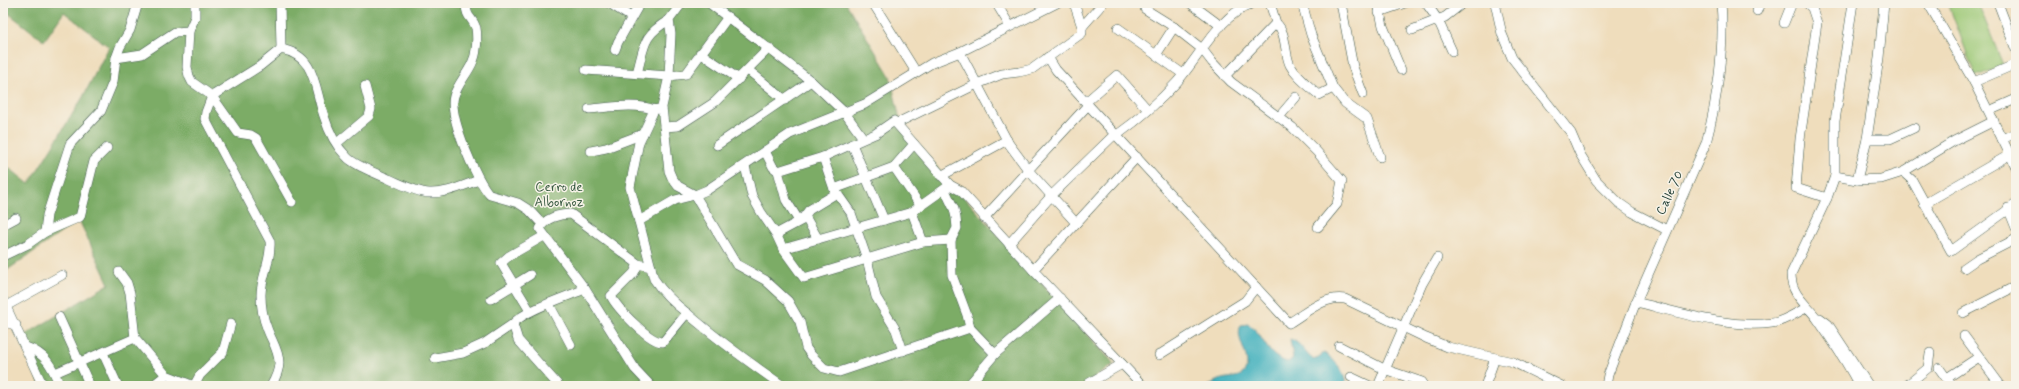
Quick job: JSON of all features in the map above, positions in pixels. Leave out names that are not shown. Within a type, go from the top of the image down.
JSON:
[{"type":"street","points":[[45,232],[47,215],[70,144],[101,111],[113,82],[116,58],[120,47],[130,30],[138,3]]},
{"type":"street","points":[[194,3],[195,17],[189,31],[187,67],[189,76],[192,82],[212,96],[238,133],[252,135],[256,138],[292,202]]},
{"type":"street","points":[[280,3],[281,50]]},
{"type":"street","points":[[466,3],[466,14],[476,28],[476,50],[469,70],[454,97],[454,115],[462,141],[479,180],[490,195],[518,203],[529,210],[542,224]]},
{"type":"street","points":[[609,3],[631,17]]},
{"type":"street","points":[[615,50],[631,17],[640,3]]},
{"type":"street","points":[[637,73],[647,38],[654,29],[669,20],[682,3]]},
{"type":"street","points":[[710,3],[811,81],[845,112],[863,138]]},
{"type":"street","points":[[996,3],[1010,26]]},
{"type":"street","points":[[639,220],[675,200],[695,195],[745,166],[790,134],[865,104],[916,72],[940,59],[960,52],[1057,3]]},
{"type":"street","points":[[778,171],[823,157],[875,134],[894,121],[897,123],[977,84],[1002,74],[1019,72],[1032,68],[1082,33],[1082,27],[1074,3]]},
{"type":"street","points":[[1082,27],[1103,3]]},
{"type":"street","points":[[1190,3],[1221,26]]},
{"type":"street","points":[[1009,244],[1052,195],[1116,135],[1148,110],[1184,74],[1221,26],[1244,6],[1253,3]]},
{"type":"street","points":[[1270,3],[1276,23],[1282,32],[1289,64],[1293,70],[1319,95],[1333,88]]},
{"type":"street","points":[[1302,3],[1311,34],[1333,88],[1345,103],[1367,120],[1380,157]]},
{"type":"street","points":[[1341,3],[1353,67],[1363,94]]},
{"type":"street","points":[[1378,3],[1383,26],[1401,70]]},
{"type":"street","points":[[1379,12],[1405,3]]},
{"type":"street","points":[[1426,3],[1438,20],[1452,51]]},
{"type":"street","points":[[1412,30],[1438,20],[1452,12],[1463,3]]},
{"type":"street","points":[[1495,3],[1502,34],[1512,58],[1571,132],[1580,154],[1596,180],[1625,207],[1668,230]]},
{"type":"street","name":"Calle 70","points":[[1606,386],[1608,375],[1636,302],[1702,155],[1713,117],[1721,45],[1721,3]]},
{"type":"street","points":[[1784,23],[1792,3]]},
{"type":"street","points":[[1807,3],[1812,8],[1817,23],[1800,139],[1796,188],[1827,198]]},
{"type":"street","points":[[1853,3],[1836,121],[1835,176],[1827,198],[1791,274],[1791,281],[1806,308],[1817,318],[1850,368],[1859,386]]},
{"type":"street","points":[[1857,180],[1867,139],[1879,58],[1884,3]]},
{"type":"street","points":[[1928,3],[1974,82],[2016,167]]},
{"type":"street","points":[[1998,3],[2016,50]]},
{"type":"street","points":[[877,4],[916,72]]},
{"type":"street","points":[[1145,8],[1202,49],[1225,76],[1298,132],[1342,181],[1337,204],[1318,226]]},
{"type":"street","points":[[586,70],[669,76],[686,74],[728,17]]},
{"type":"street","points":[[669,20],[671,34],[669,76],[658,109],[643,134],[636,156],[630,187],[654,279],[660,289],[686,313],[783,386]]},
{"type":"street","points":[[1225,76],[1276,23]]},
{"type":"street","points":[[1118,28],[1184,74]]},
{"type":"street","points":[[1156,54],[1174,28]]},
{"type":"street","points":[[116,58],[142,54],[175,32],[189,31]]},
{"type":"street","points":[[664,127],[678,126],[715,102],[769,48]]},
{"type":"street","points":[[265,386],[270,386],[278,372],[279,362],[273,341],[267,328],[261,296],[262,284],[270,257],[270,241],[205,119],[212,96],[260,66],[281,50],[291,51],[299,55],[308,66],[315,81],[324,116],[346,158],[384,177],[426,192],[441,192],[479,180]]},
{"type":"street","points":[[960,52],[1007,140],[1029,171],[1076,222]]},
{"type":"street","points":[[700,53],[739,79]]},
{"type":"street","points":[[1048,57],[1056,70],[1289,323],[1329,299],[1337,298],[1345,300],[1403,328],[1448,347],[1513,362],[1562,386]]},
{"type":"street","points":[[1974,82],[2016,64]]},
{"type":"street","points":[[748,70],[785,100]]},
{"type":"street","points":[[984,218],[1029,171],[1087,104],[1117,75],[1148,110]]},
{"type":"street","points":[[718,145],[811,81]]},
{"type":"street","points":[[337,143],[369,116],[371,109],[365,86]]},
{"type":"street","points":[[1279,117],[1296,97]]},
{"type":"street","points":[[1989,111],[2016,99]]},
{"type":"street","points":[[589,109],[644,107],[658,109]]},
{"type":"street","points":[[658,109],[664,127],[669,171],[672,178],[678,186],[695,195],[736,264],[765,280],[788,301],[800,322],[806,348],[824,368],[839,372],[970,328]]},
{"type":"street","points":[[1835,176],[1874,181],[1903,172],[1954,141],[1994,121]]},
{"type":"street","points":[[897,123],[941,176],[947,188],[954,209],[957,228],[952,240],[952,276],[968,315],[970,328],[995,354]]},
{"type":"street","points":[[1867,139],[1890,139],[1914,128]]},
{"type":"street","points":[[2002,139],[2016,133]]},
{"type":"street","points":[[591,151],[643,134]]},
{"type":"street","points":[[941,176],[1007,140]]},
{"type":"street","points":[[852,144],[884,220]]},
{"type":"street","points":[[776,234],[801,219],[809,210],[835,191],[865,177],[894,167],[914,144]]},
{"type":"street","points":[[3,256],[28,244],[45,232],[80,218],[94,161],[107,148]]},
{"type":"street","points":[[765,152],[773,167],[778,171],[786,200],[801,219]]},
{"type":"street","points":[[1924,204],[2009,155]]},
{"type":"street","points":[[823,157],[835,191],[851,213],[867,259],[876,297],[896,330],[903,351]]},
{"type":"street","points":[[1033,270],[1137,157]]},
{"type":"street","points":[[745,166],[752,196],[776,234],[783,249],[804,278],[922,242],[952,240]]},
{"type":"street","points":[[894,167],[920,205]]},
{"type":"street","points":[[1903,172],[1912,180],[1951,251],[2012,206],[2016,228]]},
{"type":"street","points":[[783,249],[912,212],[920,205],[947,188],[961,191],[984,218],[1143,386]]},
{"type":"street","points":[[912,212],[922,242]]},
{"type":"street","points":[[651,267],[638,264],[571,214],[562,214],[542,224],[540,229],[585,289],[631,363],[651,386]]},
{"type":"street","points":[[3,225],[16,218]]},
{"type":"street","points":[[801,219],[806,218],[818,239]]},
{"type":"street","points":[[530,311],[501,263],[509,256],[544,236]]},
{"type":"street","points":[[1964,268],[1977,259],[2016,239]]},
{"type":"street","points":[[1378,386],[1422,284],[1437,258]]},
{"type":"street","points":[[638,264],[634,273],[611,296],[638,328],[658,341],[663,342],[686,313]]},
{"type":"street","points":[[119,272],[127,283],[130,293],[135,338],[172,380]]},
{"type":"street","points":[[490,299],[530,274]]},
{"type":"street","points":[[43,386],[16,325],[4,303],[62,275]]},
{"type":"street","points":[[1963,313],[2016,286]]},
{"type":"street","points":[[1159,355],[1245,300],[1256,287]]},
{"type":"street","points":[[435,358],[463,353],[485,343],[530,311],[585,289]]},
{"type":"street","points":[[968,386],[995,354],[1060,298]]},
{"type":"street","points":[[1636,302],[1716,321],[1759,324],[1774,323],[1806,308]]},
{"type":"street","points":[[549,304],[571,346]]},
{"type":"street","points":[[59,317],[90,386]]},
{"type":"street","points":[[1817,318],[1821,318],[1828,324],[1868,386]]},
{"type":"street","points":[[3,322],[16,325]]},
{"type":"street","points":[[152,386],[172,380],[194,386],[200,375],[223,352],[231,323]]},
{"type":"street","points":[[513,324],[518,340],[559,386]]},
{"type":"street","points":[[1964,336],[1998,385]]},
{"type":"street","points":[[54,373],[135,338]]},
{"type":"street","points":[[1339,346],[1384,370],[1422,382]]},
{"type":"street","points":[[26,347],[41,353],[54,373],[60,386]]},
{"type":"street","points":[[102,353],[118,386]]},
{"type":"street","points":[[1910,385],[1928,368],[1930,353]]},
{"type":"street","points":[[1939,368],[1950,382],[1979,357]]},
{"type":"street","points":[[1485,386],[1495,358]]},
{"type":"street","points":[[1088,386],[1089,383],[1122,364]]},
{"type":"street","points":[[1351,377],[1370,386]]},
{"type":"green space","name":"Cerro de Albornoz","points":[[3,3],[846,3],[890,76],[902,128],[1114,364],[1082,386],[41,386],[20,338],[109,284],[79,220],[3,273],[3,163],[29,184],[83,97],[109,47],[64,12],[44,41],[3,9]]},
{"type":"green space","points":[[1948,3],[1978,3],[2003,65],[1983,75],[1975,75]]},
{"type":"water","points":[[1248,324],[1258,333],[1269,350],[1280,359],[1288,362],[1293,358],[1290,339],[1300,345],[1314,360],[1324,353],[1332,359],[1342,371],[1346,386],[1208,386],[1218,380],[1241,375],[1246,369],[1247,363],[1239,331],[1241,325]]}]
